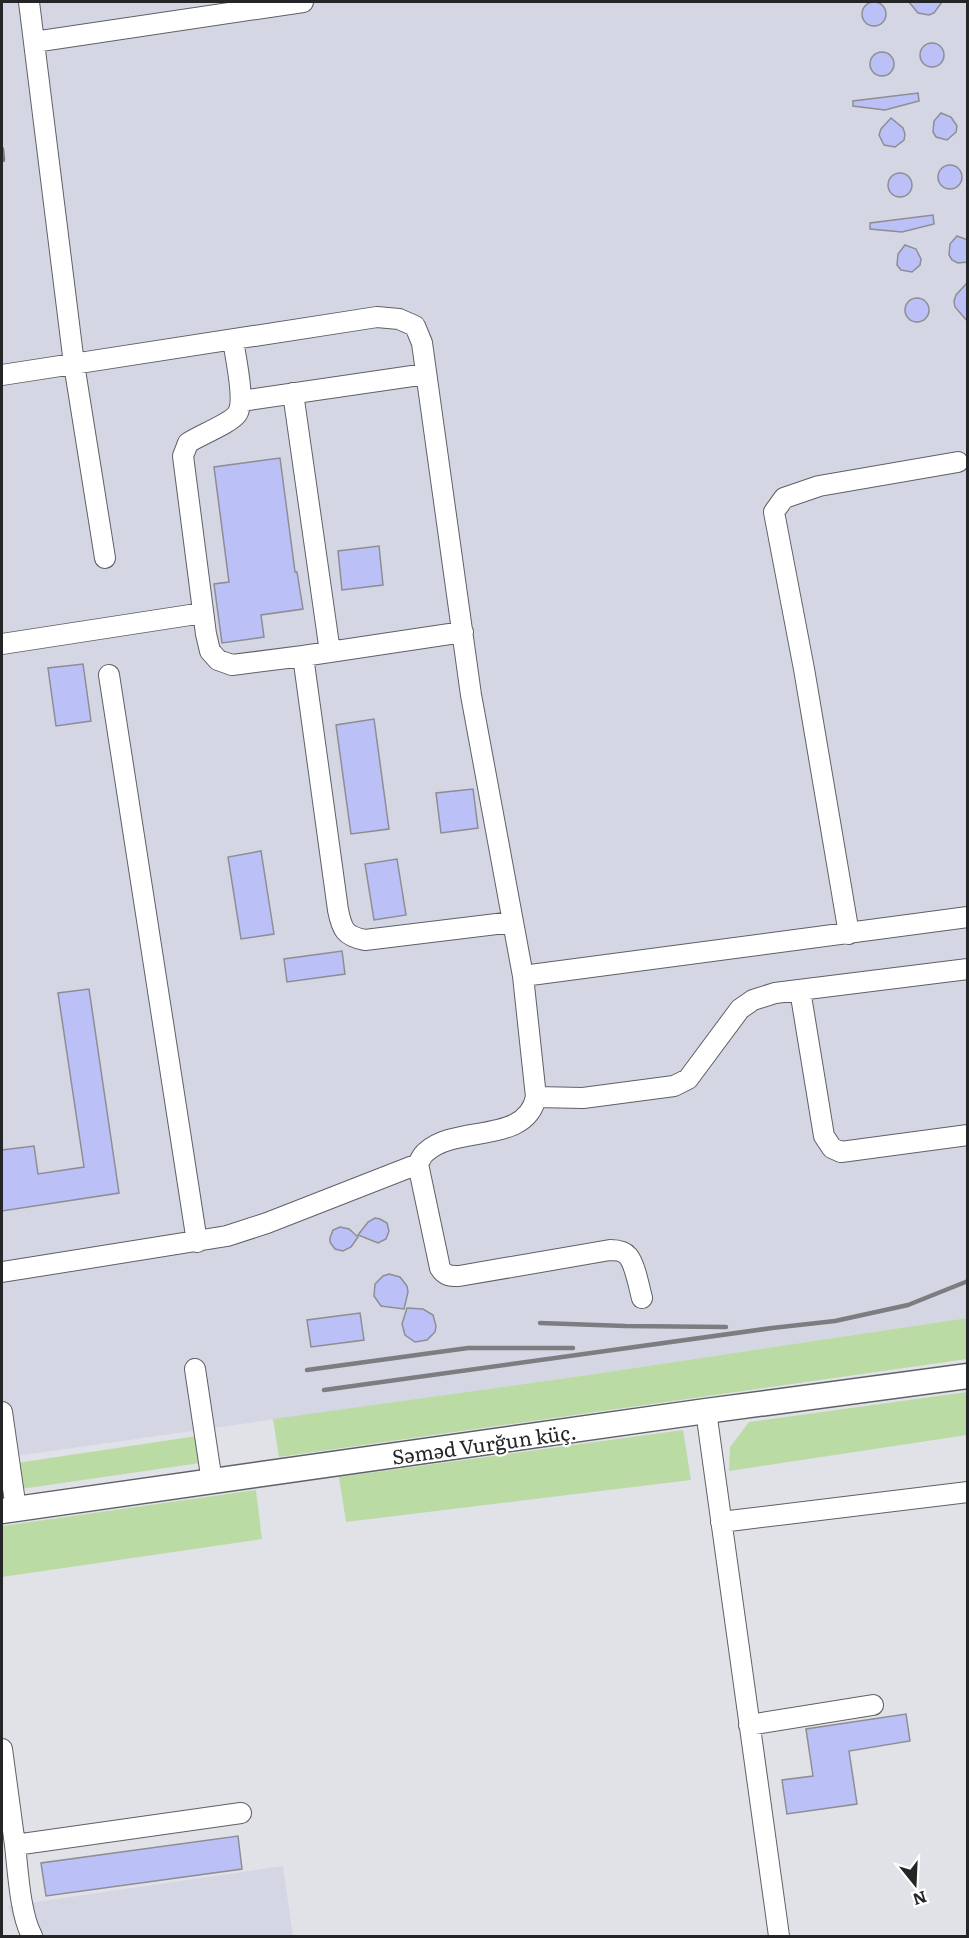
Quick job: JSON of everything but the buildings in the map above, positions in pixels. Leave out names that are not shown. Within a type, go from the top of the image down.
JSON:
[{"type":"main road","name":"Səməd Vurğun küç.","points":[[9,1510],[968,1376]]},
{"type":"lane","points":[[29,2],[74,364],[105,558]]},
{"type":"lane","points":[[34,42],[303,2]]},
{"type":"lane","points":[[2,375],[377,318],[399,320],[415,326],[422,344],[471,695],[523,976],[536,1097],[533,1109],[509,1128],[448,1140],[424,1152],[418,1164],[440,1268],[443,1273],[450,1276],[459,1276],[610,1250],[620,1251],[628,1254],[632,1262],[642,1298]]},
{"type":"lane","points":[[233,339],[241,401],[238,414],[188,442],[183,456],[210,651],[218,660],[232,665],[463,632]]},
{"type":"lane","points":[[241,401],[426,374]]},
{"type":"lane","points":[[293,393],[330,652]]},
{"type":"lane","points":[[849,934],[804,669],[774,512],[784,498],[819,486],[958,462]]},
{"type":"lane","points":[[2,644],[203,613]]},
{"type":"lane","points":[[303,656],[342,927],[352,938],[365,940],[513,922]]},
{"type":"lane","points":[[109,675],[197,1242]]},
{"type":"lane","points":[[523,976],[968,917]]},
{"type":"lane","points":[[536,1097],[583,1098],[674,1086],[688,1079],[740,1009],[753,1000],[775,993],[968,969]]},
{"type":"lane","points":[[800,990],[824,1136],[832,1148],[841,1152],[968,1136]]},
{"type":"lane","points":[[2,1272],[227,1236],[267,1223],[418,1164]]},
{"type":"lane","points":[[195,1370],[212,1482]]},
{"type":"lane","points":[[706,1411],[779,1936]]},
{"type":"lane","points":[[2,1412],[9,1510]]},
{"type":"lane","points":[[721,1522],[968,1492]]},
{"type":"lane","points":[[749,1725],[873,1705]]},
{"type":"lane","points":[[2,1749],[10,1837],[23,1904],[32,1936]]},
{"type":"lane","points":[[10,1837],[241,1813]]},
{"type":"shaded area","points":[[2,2],[967,2],[967,1318],[588,1375],[2,1458]]},
{"type":"shaded area","points":[[283,1866],[293,1936],[20,1936],[8,1906]]},
{"type":"green space","points":[[967,1318],[967,1359],[279,1457],[273,1419],[588,1375]]},
{"type":"green space","points":[[967,1392],[967,1435],[729,1471],[730,1447],[749,1422]]},
{"type":"green space","points":[[683,1430],[691,1480],[346,1522],[339,1477]]},
{"type":"green space","points":[[197,1436],[200,1463],[21,1489],[17,1463]]},
{"type":"green space","points":[[256,1490],[262,1539],[2,1577],[2,1526]]},
{"type":"railway","points":[[2,149],[3,160]]},
{"type":"railway","points":[[324,1390],[835,1321],[908,1305],[968,1281]]},
{"type":"railway","points":[[540,1323],[726,1327]]},
{"type":"railway","points":[[307,1370],[468,1348],[573,1348]]}]
